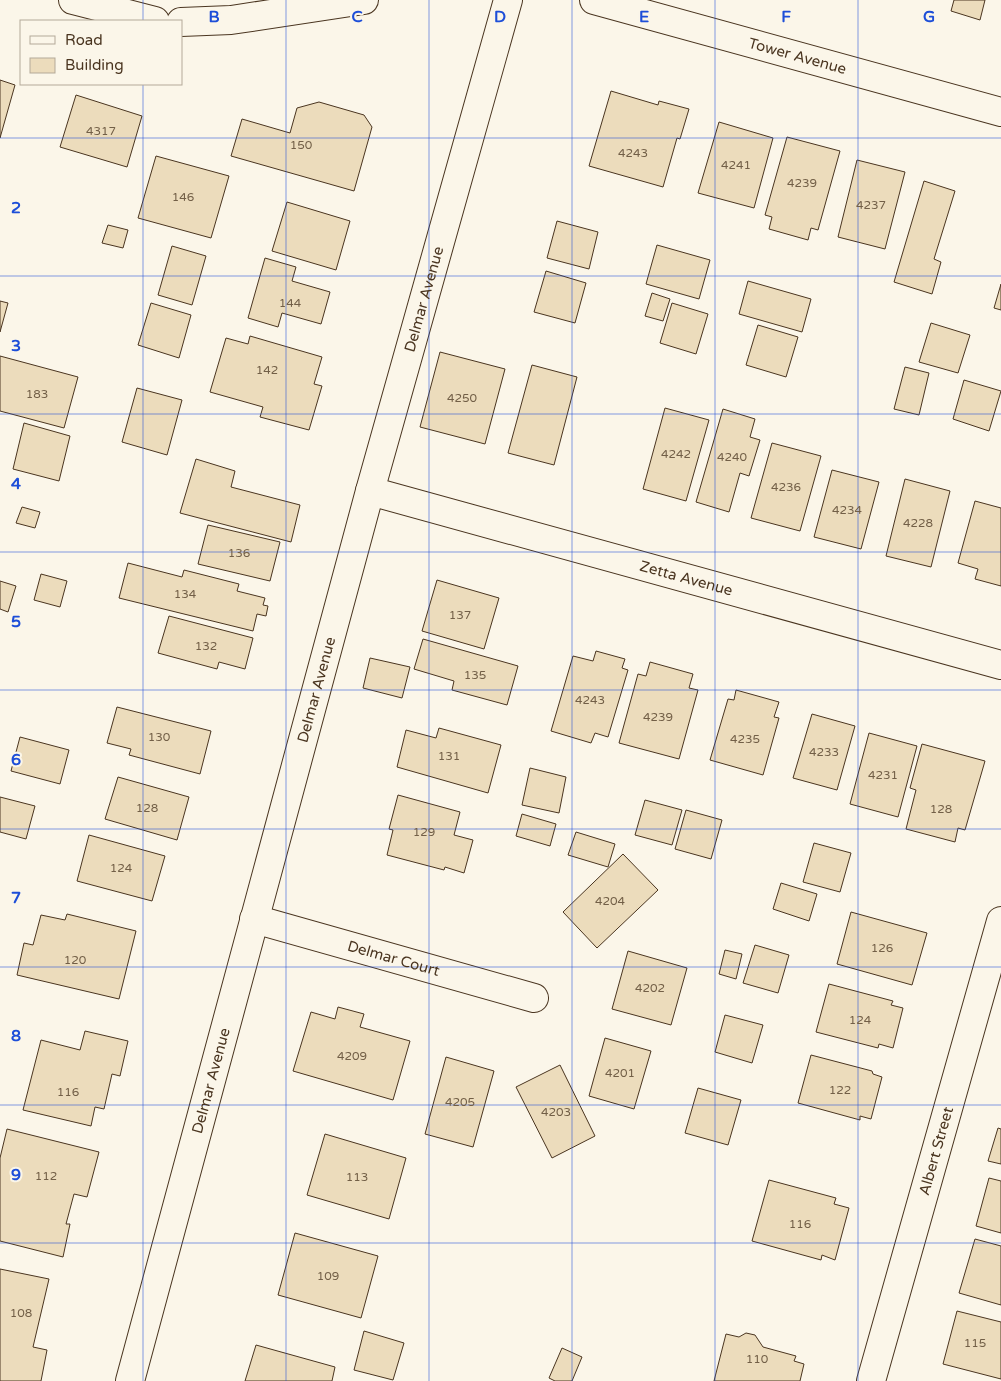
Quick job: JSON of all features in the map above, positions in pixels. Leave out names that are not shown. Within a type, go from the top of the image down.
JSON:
[{"type":"street","points":[[73,0],[151,20]]},
{"type":"street","points":[[182,22],[231,20],[364,0]]},
{"type":"street","name":"Delmar Avenue","points":[[130,1381],[370,491],[508,0]]},
{"type":"street","name":"Tower Avenue","points":[[594,0],[1001,112]]},
{"type":"street","name":"Zetta Avenue","points":[[370,491],[1001,665]]},
{"type":"street","name":"Delmar Court","points":[[254,919],[534,998]]},
{"type":"street","name":"Albert Street","points":[[871,1381],[1001,922]]},
{"type":"building","points":[[954,0],[985,0],[980,20],[951,11]]},
{"type":"building","points":[[0,80],[15,85],[0,138]]},
{"type":"building","points":[[611,91],[658,105],[659,101],[689,109],[680,139],[677,138],[663,187],[589,166]]},
{"type":"building","points":[[76,95],[142,116],[127,167],[60,147]]},
{"type":"building","points":[[319,102],[364,115],[372,127],[354,191],[231,156],[242,119],[290,133],[297,108]]},
{"type":"building","points":[[719,122],[773,138],[754,208],[698,193]]},
{"type":"building","points":[[787,137],[840,151],[818,230],[811,228],[808,240],[769,229],[772,217],[765,215]]},
{"type":"building","points":[[156,156],[229,176],[211,238],[138,218]]},
{"type":"building","points":[[857,160],[905,172],[885,249],[838,237]]},
{"type":"building","points":[[924,181],[955,191],[934,259],[941,262],[932,294],[894,282]]},
{"type":"building","points":[[287,202],[350,221],[336,270],[272,251]]},
{"type":"building","points":[[557,221],[598,232],[589,269],[547,258]]},
{"type":"building","points":[[108,225],[128,230],[123,248],[102,243]]},
{"type":"building","points":[[657,245],[710,260],[699,299],[646,284]]},
{"type":"building","points":[[172,246],[206,256],[192,305],[158,295]]},
{"type":"building","points":[[265,258],[296,267],[292,281],[330,292],[321,324],[282,313],[278,327],[248,318]]},
{"type":"building","points":[[546,271],[586,283],[575,323],[534,312]]},
{"type":"building","points":[[748,281],[811,299],[802,332],[739,314]]},
{"type":"building","points":[[1001,284],[1001,310],[994,308]]},
{"type":"building","points":[[652,293],[670,299],[663,321],[645,316]]},
{"type":"building","points":[[0,301],[8,303],[0,332]]},
{"type":"building","points":[[151,303],[191,315],[179,358],[138,345]]},
{"type":"building","points":[[672,303],[708,314],[696,354],[660,343]]},
{"type":"building","points":[[931,323],[970,335],[958,373],[919,362]]},
{"type":"building","points":[[758,325],[798,337],[786,377],[746,365]]},
{"type":"building","points":[[250,336],[322,357],[314,384],[322,386],[309,430],[260,417],[263,407],[210,392],[226,338],[248,344]]},
{"type":"building","points":[[440,352],[505,369],[485,444],[420,427]]},
{"type":"building","points":[[0,356],[78,377],[64,428],[0,411]]},
{"type":"building","points":[[532,365],[577,377],[554,465],[508,453]]},
{"type":"building","points":[[905,367],[929,373],[919,415],[894,409]]},
{"type":"building","points":[[964,380],[1001,391],[989,431],[953,419]]},
{"type":"building","points":[[137,388],[182,400],[167,455],[122,442]]},
{"type":"building","points":[[665,408],[709,420],[686,501],[643,489]]},
{"type":"building","points":[[723,409],[755,419],[750,437],[760,440],[749,476],[740,473],[729,512],[696,502]]},
{"type":"building","points":[[24,423],[70,436],[59,481],[13,469]]},
{"type":"building","points":[[772,443],[821,456],[800,531],[751,518]]},
{"type":"building","points":[[196,459],[235,471],[231,487],[300,505],[291,542],[180,513]]},
{"type":"building","points":[[832,470],[879,482],[861,549],[814,537]]},
{"type":"building","points":[[905,479],[950,491],[931,567],[886,556]]},
{"type":"building","points":[[975,501],[1001,508],[1001,586],[975,579],[978,569],[958,563]]},
{"type":"building","points":[[22,507],[40,512],[35,528],[16,523]]},
{"type":"building","points":[[208,525],[280,542],[270,581],[198,564]]},
{"type":"building","points":[[128,563],[182,577],[184,570],[239,584],[237,591],[265,598],[263,605],[268,606],[266,616],[257,614],[253,631],[119,598]]},
{"type":"building","points":[[41,574],[67,581],[60,607],[34,600]]},
{"type":"building","points":[[437,580],[499,598],[484,649],[422,631]]},
{"type":"building","points":[[0,581],[16,586],[8,612],[0,609]]},
{"type":"building","points":[[169,616],[253,638],[245,669],[219,662],[217,669],[158,653]]},
{"type":"building","points":[[423,639],[518,666],[507,705],[452,690],[454,681],[414,669]]},
{"type":"building","points":[[596,651],[625,659],[622,668],[628,670],[608,737],[595,733],[591,743],[551,731],[573,656],[593,661]]},
{"type":"building","points":[[370,658],[410,667],[402,698],[363,688]]},
{"type":"building","points":[[650,662],[693,674],[689,688],[698,690],[679,759],[619,743],[638,674],[646,676]]},
{"type":"building","points":[[736,690],[779,702],[774,717],[779,718],[763,775],[710,760],[728,699],[734,700]]},
{"type":"building","points":[[117,707],[211,731],[200,774],[129,755],[131,749],[107,743]]},
{"type":"building","points":[[812,714],[855,726],[837,790],[793,778]]},
{"type":"building","points":[[439,728],[501,745],[488,793],[397,767],[406,730],[436,738]]},
{"type":"building","points":[[869,733],[917,746],[898,817],[850,804]]},
{"type":"building","points":[[20,737],[69,750],[60,784],[11,771]]},
{"type":"building","points":[[922,744],[985,761],[965,830],[958,828],[955,842],[906,829],[916,790],[910,788]]},
{"type":"building","points":[[530,768],[566,777],[559,813],[522,805]]},
{"type":"building","points":[[118,777],[189,797],[177,840],[105,819]]},
{"type":"building","points":[[398,795],[460,812],[454,835],[473,840],[464,873],[445,867],[444,870],[387,855],[393,830],[389,829]]},
{"type":"building","points":[[0,797],[35,806],[26,839],[0,832]]},
{"type":"building","points":[[645,800],[682,810],[672,845],[635,835]]},
{"type":"building","points":[[686,810],[722,820],[711,859],[675,849]]},
{"type":"building","points":[[522,814],[556,824],[550,846],[516,836]]},
{"type":"building","points":[[576,832],[615,844],[608,867],[568,855]]},
{"type":"building","points":[[89,835],[165,856],[152,901],[77,881]]},
{"type":"building","points":[[814,843],[851,853],[840,892],[803,882]]},
{"type":"building","points":[[623,854],[658,890],[597,948],[563,912]]},
{"type":"building","points":[[781,883],[817,894],[809,921],[773,909]]},
{"type":"building","points":[[851,912],[927,933],[912,985],[837,964]]},
{"type":"building","points":[[67,914],[136,931],[119,999],[17,975],[24,943],[33,945],[41,915],[65,920]]},
{"type":"building","points":[[755,945],[789,955],[778,993],[743,983]]},
{"type":"building","points":[[725,950],[742,954],[736,979],[719,974]]},
{"type":"building","points":[[628,951],[687,968],[671,1025],[612,1009]]},
{"type":"building","points":[[829,984],[893,1001],[891,1005],[903,1008],[893,1048],[879,1044],[878,1048],[816,1032]]},
{"type":"building","points":[[338,1007],[364,1014],[360,1027],[410,1041],[393,1100],[293,1071],[311,1012],[335,1019]]},
{"type":"building","points":[[725,1015],[763,1025],[752,1063],[715,1052]]},
{"type":"building","points":[[85,1031],[128,1041],[120,1076],[112,1074],[104,1109],[95,1107],[91,1126],[23,1110],[41,1040],[80,1050]]},
{"type":"building","points":[[605,1038],[651,1051],[634,1109],[589,1096]]},
{"type":"building","points":[[811,1055],[872,1071],[873,1074],[882,1077],[871,1119],[860,1116],[860,1120],[798,1103]]},
{"type":"building","points":[[446,1057],[494,1071],[473,1147],[425,1134]]},
{"type":"building","points":[[560,1065],[595,1136],[552,1158],[516,1087]]},
{"type":"building","points":[[698,1088],[741,1100],[728,1145],[685,1133]]},
{"type":"building","points":[[998,1128],[1001,1129],[1001,1164],[988,1161]]},
{"type":"building","points":[[7,1129],[99,1152],[87,1197],[74,1194],[66,1224],[70,1224],[63,1257],[0,1241],[0,1158]]},
{"type":"building","points":[[325,1134],[406,1158],[389,1219],[307,1195]]},
{"type":"building","points":[[989,1178],[1001,1181],[1001,1233],[976,1226]]},
{"type":"building","points":[[769,1180],[836,1198],[834,1204],[849,1208],[835,1260],[822,1255],[821,1260],[752,1241]]},
{"type":"building","points":[[295,1233],[378,1256],[361,1318],[278,1295]]},
{"type":"building","points":[[975,1239],[1001,1246],[1001,1305],[959,1293]]},
{"type":"building","points":[[0,1269],[49,1279],[33,1347],[47,1350],[41,1381],[0,1381]]},
{"type":"building","points":[[957,1311],[1001,1322],[1001,1379],[943,1364]]},
{"type":"building","points":[[364,1331],[404,1343],[393,1380],[354,1370]]},
{"type":"building","points":[[746,1333],[755,1335],[763,1347],[796,1356],[794,1361],[804,1364],[800,1381],[714,1381],[726,1334],[739,1337]]},
{"type":"building","points":[[256,1345],[335,1367],[332,1381],[245,1381]]},
{"type":"building","points":[[562,1348],[582,1357],[572,1381],[555,1381],[549,1378]]}]
